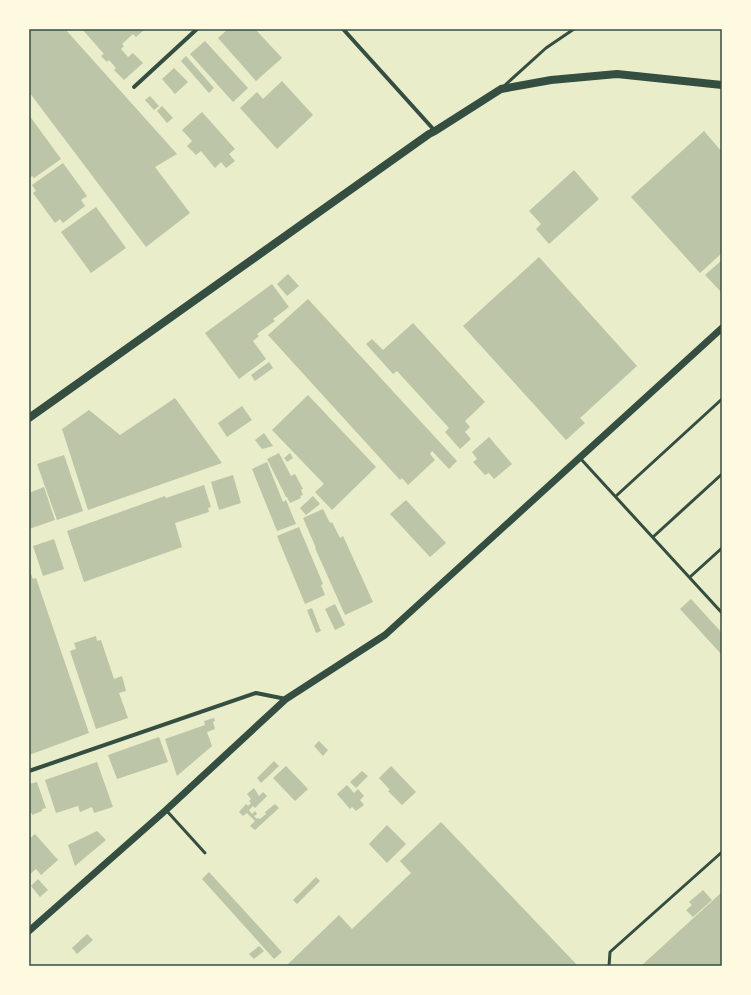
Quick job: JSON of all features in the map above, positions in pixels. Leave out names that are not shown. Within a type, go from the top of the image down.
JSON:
[{"type":"main road","points":[[29,418],[429,134],[501,89],[552,80],[617,74],[722,84]]},
{"type":"street","points":[[134,87],[197,29]]},
{"type":"street","points":[[343,29],[435,131]]},
{"type":"street","points":[[29,931],[166,810],[286,699],[385,636],[722,328]]},
{"type":"street","points":[[29,771],[256,693],[286,699]]},
{"type":"lane","points":[[501,89],[546,48],[574,29]]},
{"type":"lane","points":[[616,496],[722,399]]},
{"type":"lane","points":[[580,458],[722,613]]},
{"type":"lane","points":[[653,537],[722,474]]},
{"type":"lane","points":[[690,577],[722,548]]},
{"type":"lane","points":[[166,810],[205,853]]},
{"type":"lane","points":[[609,966],[610,952],[722,852]]},
{"type":"building","points":[[29,29],[65,29],[177,154],[155,167],[190,213],[146,247],[29,92]]},
{"type":"building","points":[[82,29],[145,29],[136,37],[133,34],[122,44],[124,46],[121,49],[128,57],[133,53],[143,63],[124,80],[114,70],[116,68],[109,60],[107,62],[101,56],[104,54]]},
{"type":"building","points":[[228,29],[255,29],[282,58],[256,81],[218,38]]},
{"type":"building","points":[[205,41],[248,88],[233,102],[190,54]]},
{"type":"building","points":[[186,56],[214,88],[209,93],[181,61]]},
{"type":"building","points":[[174,68],[188,82],[175,94],[162,79]]},
{"type":"building","points":[[282,81],[313,115],[277,149],[240,108],[257,92],[263,99]]},
{"type":"building","points":[[150,96],[159,106],[154,110],[145,100]]},
{"type":"building","points":[[162,106],[173,118],[167,123],[157,111]]},
{"type":"building","points":[[202,112],[235,149],[229,154],[235,161],[226,168],[221,162],[215,168],[201,151],[196,155],[187,146],[192,141],[182,130]]},
{"type":"building","points":[[29,115],[61,159],[34,178],[32,176],[29,178]]},
{"type":"building","points":[[704,131],[722,152],[722,253],[700,273],[631,197]]},
{"type":"building","points":[[63,163],[87,196],[81,200],[85,206],[63,223],[60,219],[55,223],[33,193],[36,191],[32,185]]},
{"type":"building","points":[[574,170],[599,199],[549,244],[536,229],[541,224],[529,211]]},
{"type":"building","points":[[96,207],[126,248],[91,273],[61,232]]},
{"type":"building","points":[[539,257],[637,366],[580,418],[585,423],[566,440],[463,326]]},
{"type":"building","points":[[722,260],[722,293],[705,275]]},
{"type":"building","points":[[288,274],[299,286],[287,296],[277,284]]},
{"type":"building","points":[[272,284],[289,307],[273,319],[275,321],[257,334],[259,336],[253,341],[266,359],[239,379],[205,333]]},
{"type":"building","points":[[308,299],[457,461],[449,469],[432,451],[430,454],[435,460],[408,485],[402,478],[400,480],[268,335]]},
{"type":"building","points":[[413,323],[485,402],[465,421],[470,427],[465,432],[471,439],[460,449],[445,432],[449,428],[397,371],[393,374],[366,344],[372,339],[383,350]]},
{"type":"building","points":[[269,362],[273,368],[255,381],[251,375]]},
{"type":"building","points":[[308,395],[376,467],[332,510],[315,492],[324,484],[272,430]]},
{"type":"building","points":[[175,398],[222,463],[88,510],[62,429],[89,410],[120,435]]},
{"type":"building","points":[[242,406],[252,420],[227,437],[218,423]]},
{"type":"building","points":[[264,433],[273,446],[262,449],[255,440]]},
{"type":"building","points":[[489,437],[512,464],[494,479],[489,473],[485,475],[473,462],[477,459],[472,452]]},
{"type":"building","points":[[279,453],[291,476],[295,474],[303,489],[301,490],[303,495],[300,496],[301,498],[290,503],[267,459]]},
{"type":"building","points":[[290,453],[293,458],[287,462],[284,458]]},
{"type":"building","points":[[64,455],[83,511],[57,520],[37,464]]},
{"type":"building","points":[[267,462],[283,502],[286,500],[296,524],[277,531],[252,469]]},
{"type":"building","points":[[233,475],[241,503],[219,510],[211,482]]},
{"type":"building","points":[[204,485],[211,507],[208,508],[209,512],[175,523],[182,547],[84,582],[67,531],[165,496],[166,498]]},
{"type":"building","points":[[44,487],[55,520],[29,529],[29,493]]},
{"type":"building","points":[[313,496],[320,504],[306,515],[300,508]]},
{"type":"building","points":[[406,500],[446,543],[430,557],[390,514]]},
{"type":"building","points":[[323,509],[340,538],[343,536],[373,602],[345,615],[303,518]]},
{"type":"building","points":[[299,527],[323,584],[321,585],[325,595],[305,604],[277,536]]},
{"type":"building","points":[[54,539],[64,569],[43,576],[33,546]]},
{"type":"building","points":[[29,569],[33,579],[36,578],[89,733],[29,755]]},
{"type":"building","points":[[691,599],[722,633],[722,655],[680,609]]},
{"type":"building","points":[[335,604],[345,625],[335,630],[325,609]]},
{"type":"building","points":[[312,608],[321,631],[316,633],[307,610]]},
{"type":"building","points":[[96,636],[97,641],[101,640],[114,679],[122,676],[126,691],[119,693],[128,718],[96,729],[70,651],[76,649],[74,643]]},
{"type":"building","points":[[214,718],[215,721],[213,722],[215,729],[207,732],[212,746],[177,776],[165,739],[205,725],[204,721]]},
{"type":"building","points":[[159,737],[168,762],[117,779],[108,755]]},
{"type":"building","points":[[319,741],[328,750],[323,756],[314,746]]},
{"type":"building","points":[[274,761],[279,766],[261,783],[257,778]]},
{"type":"building","points":[[97,762],[113,807],[94,813],[92,807],[80,812],[78,806],[56,813],[45,780]]},
{"type":"building","points":[[286,766],[308,789],[295,801],[273,778]]},
{"type":"building","points":[[391,766],[416,792],[402,805],[388,791],[390,790],[379,778]]},
{"type":"building","points":[[362,771],[368,776],[356,788],[350,782]]},
{"type":"building","points":[[37,782],[46,808],[32,815],[32,813],[29,814],[29,784]]},
{"type":"building","points":[[347,785],[354,793],[358,789],[364,796],[360,800],[364,805],[356,811],[352,807],[350,809],[337,794]]},
{"type":"building","points":[[254,788],[259,796],[263,792],[267,796],[255,808],[253,806],[249,810],[252,814],[255,811],[257,814],[254,816],[257,819],[260,819],[266,814],[265,812],[275,804],[279,808],[255,830],[250,826],[255,821],[247,813],[243,816],[239,812],[246,804],[248,806],[251,803],[249,801],[251,799],[247,794]]},
{"type":"building","points":[[441,822],[578,966],[286,966],[339,915],[352,929],[411,873],[400,861]]},
{"type":"building","points":[[387,825],[406,844],[387,863],[369,844]]},
{"type":"building","points":[[97,831],[106,840],[75,866],[68,845]]},
{"type":"building","points":[[35,834],[58,860],[41,875],[36,869],[29,875],[29,839]]},
{"type":"building","points":[[209,872],[282,952],[274,959],[202,879]]},
{"type":"building","points":[[316,877],[320,881],[297,904],[293,900]]},
{"type":"building","points":[[38,879],[48,890],[40,897],[31,886]]},
{"type":"building","points":[[703,890],[712,900],[693,917],[686,910],[692,905],[689,902]]},
{"type":"building","points":[[722,892],[722,966],[641,966]]},
{"type":"building","points":[[87,934],[93,940],[77,954],[72,948]]},
{"type":"building","points":[[259,946],[264,951],[254,959],[249,954]]}]
